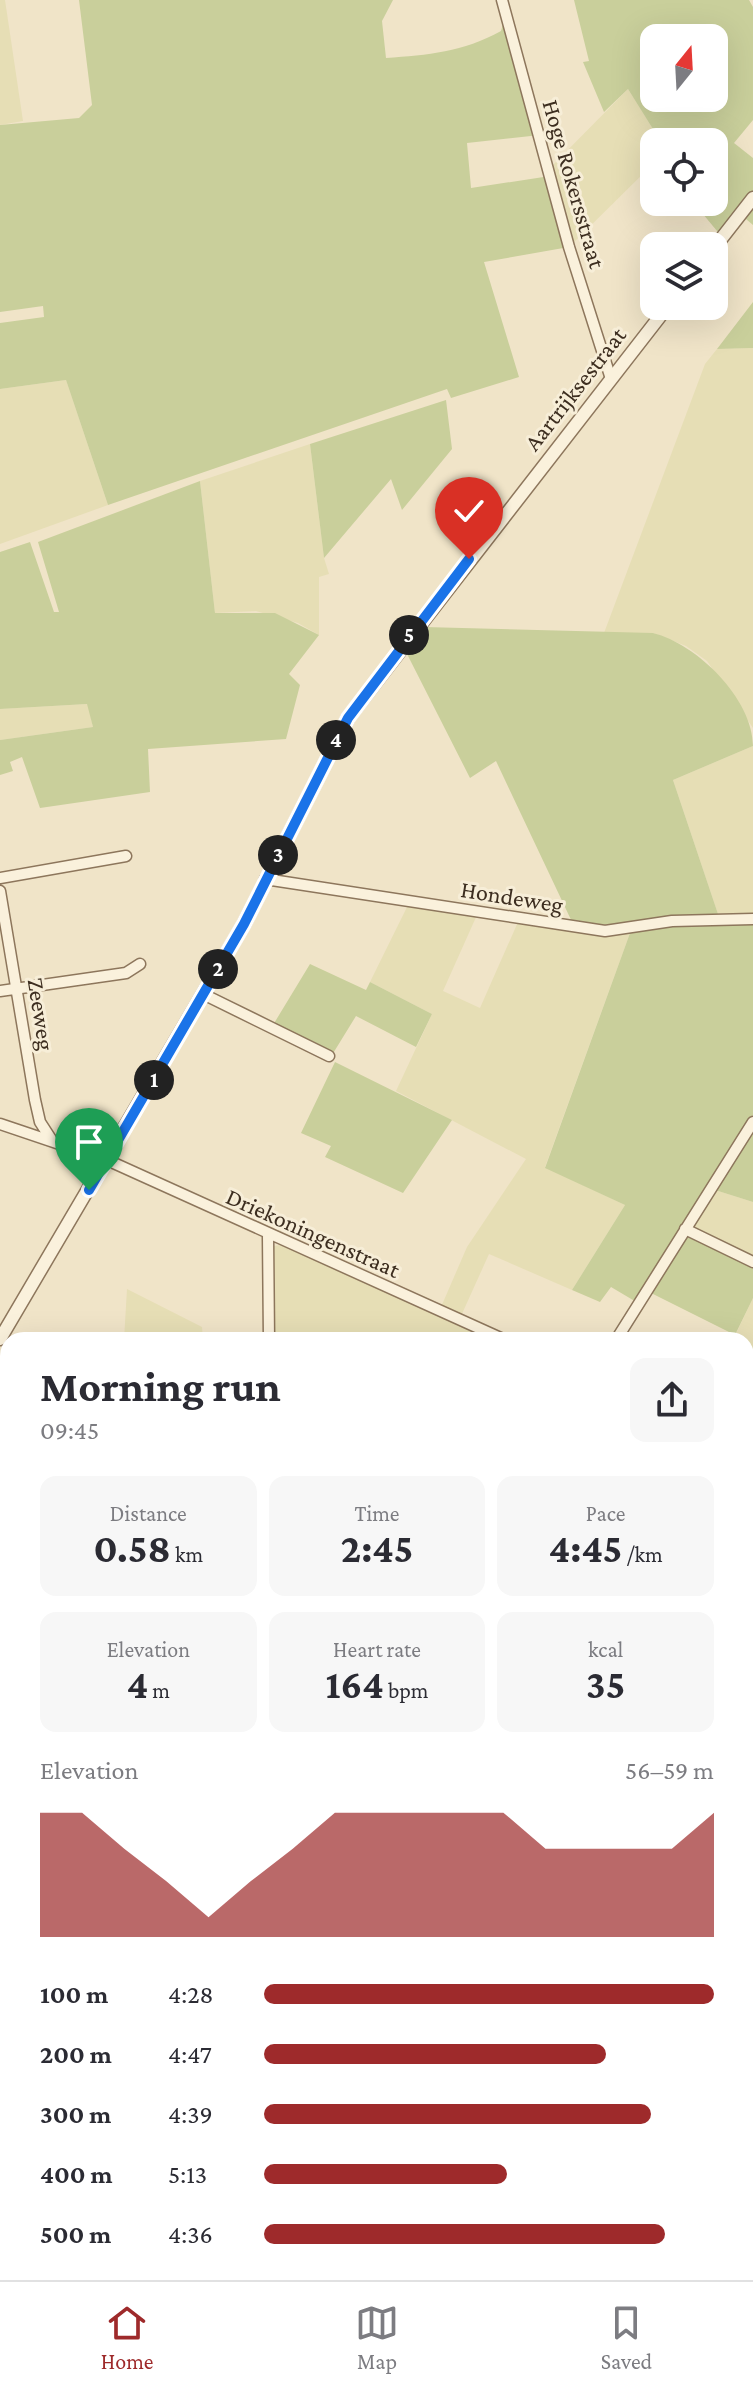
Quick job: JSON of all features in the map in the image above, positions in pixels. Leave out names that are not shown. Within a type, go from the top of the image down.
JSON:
[{"type":"street","name":"Hoge Rokersstraat","points":[[502,0],[569,247],[611,379]]},
{"type":"street","points":[[726,232],[753,198]]},
{"type":"street","name":"Aartrijksestraat","points":[[4,1332],[203,994],[348,718],[657,320]]},
{"type":"street","points":[[0,878],[126,856]]},
{"type":"street","name":"Hondeweg","points":[[265,879],[605,931],[672,921],[753,919]]},
{"type":"street","name":"Zeeweg","points":[[0,891],[40,1122],[51,1139]]},
{"type":"street","points":[[0,991],[126,973],[140,964]]},
{"type":"street","points":[[203,994],[329,1056]]},
{"type":"street","points":[[621,1332],[753,1122]]},
{"type":"street","name":"Driekoningenstraat","points":[[0,1124],[107,1160],[268,1236],[487,1332]]},
{"type":"street","points":[[685,1229],[753,1262]]},
{"type":"street","points":[[268,1236],[269,1332]]},
{"type":"shaded area","points":[[0,0],[5,0],[23,121],[0,125]]},
{"type":"shaded area","points":[[628,89],[652,128],[640,128],[640,177],[569,247],[549,169]]},
{"type":"shaded area","points":[[753,348],[753,728],[707,661],[686,646],[653,633],[604,633],[705,364],[717,349]]},
{"type":"shaded area","points":[[66,380],[108,505],[0,544],[0,389]]},
{"type":"shaded area","points":[[310,444],[324,558],[329,574],[319,577],[319,635],[298,623],[256,611],[215,613],[200,481]]},
{"type":"shaded area","points":[[88,704],[93,727],[0,740],[0,709]]},
{"type":"shaded area","points":[[753,746],[753,914],[718,914],[673,780]]},
{"type":"shaded area","points":[[408,905],[477,915],[443,991],[480,1008],[518,922],[600,935],[630,933],[545,1167],[625,1205],[572,1290],[489,1254],[461,1316],[441,1307],[467,1247],[526,1159],[396,1091],[432,1014],[370,982]]},
{"type":"shaded area","points":[[715,1190],[753,1202],[753,1259],[695,1230],[694,1225]]},
{"type":"shaded area","points":[[280,1245],[477,1332],[274,1332],[274,1246]]},
{"type":"shaded area","points":[[127,1289],[202,1327],[202,1332],[124,1332]]},
{"type":"shaded area","points":[[753,1298],[753,1332],[737,1332]]},
{"type":"green space","points":[[79,0],[393,0],[382,21],[386,58],[431,54],[473,44],[501,31],[506,14],[540,135],[467,143],[471,188],[550,176],[569,247],[484,262],[519,377],[451,398],[447,389],[108,505],[66,380],[0,389],[0,323],[44,317],[43,306],[0,312],[0,125],[79,118],[92,105]]},
{"type":"green space","points":[[574,0],[749,0],[753,7],[753,120],[734,143],[753,158],[753,225],[740,214],[726,232],[718,232],[705,216],[728,216],[728,128],[652,128],[642,112],[728,112],[728,24],[640,24],[640,108],[628,89],[604,112],[583,62],[589,61]]},
{"type":"green space","points":[[753,302],[753,348],[717,349]]},
{"type":"green space","points":[[446,400],[452,449],[402,510],[391,479],[324,558],[310,444]]},
{"type":"green space","points":[[200,481],[215,613],[275,613],[319,635],[289,674],[300,685],[286,739],[148,749],[150,792],[40,808],[22,757],[10,762],[13,771],[0,775],[0,740],[93,727],[87,704],[0,709],[0,552],[30,542],[54,612],[59,612],[38,542]]},
{"type":"green space","points":[[424,627],[653,633],[687,649],[720,676],[744,710],[751,728],[753,746],[673,780],[718,914],[609,924],[573,924],[496,761],[470,778],[406,652]]},
{"type":"green space","points":[[753,921],[753,1115],[638,1303],[611,1287],[600,1302],[572,1290],[625,1205],[545,1168],[630,933],[658,926]]},
{"type":"green space","points":[[310,964],[366,990],[370,982],[432,1014],[416,1047],[356,1016],[332,1055],[273,1025]]},
{"type":"green space","points":[[335,1062],[452,1120],[403,1193],[325,1157],[331,1146],[301,1133]]},
{"type":"green space","points":[[753,1127],[753,1202],[715,1190]]},
{"type":"green space","points":[[689,1233],[753,1266],[753,1298],[736,1332],[729,1332],[651,1293]]},
{"type":"route","points":[[89,1190],[244,924],[321,766],[348,718],[469,559]]}]
